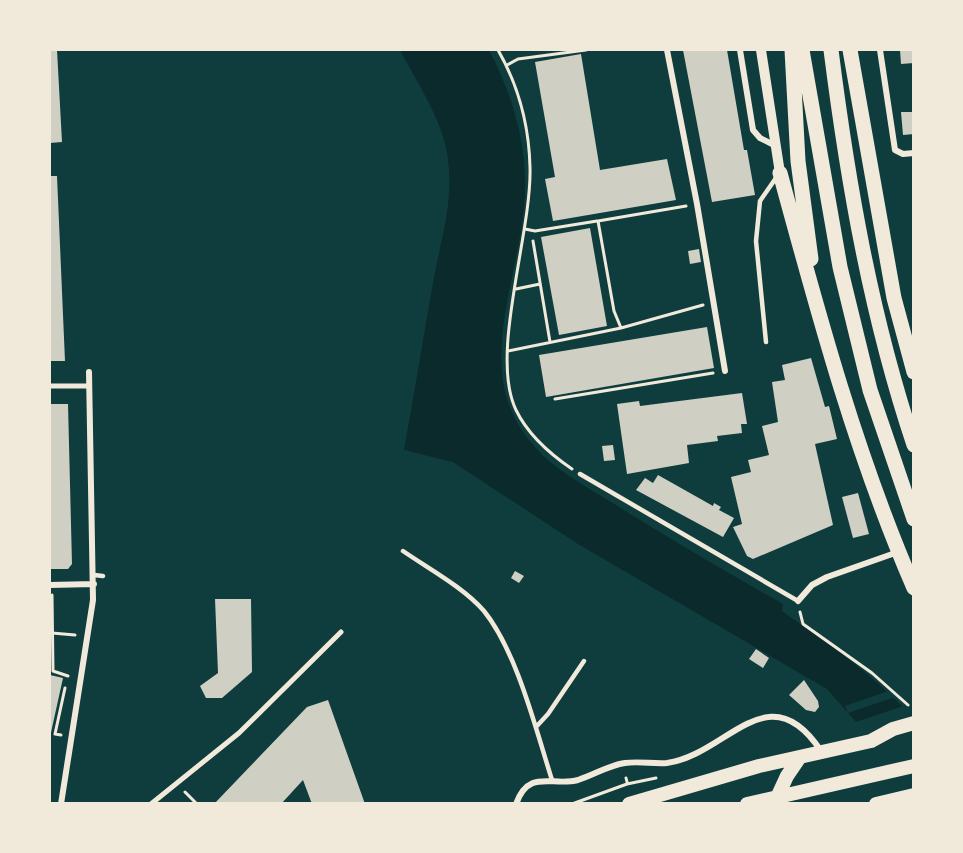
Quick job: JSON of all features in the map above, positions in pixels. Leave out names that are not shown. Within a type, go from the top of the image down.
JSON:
[{"type":"highway","points":[[792,50],[798,161],[820,321]]},
{"type":"highway","points":[[802,50],[840,267],[870,390],[914,519]]},
{"type":"highway","points":[[831,50],[863,261],[894,385],[914,445]]},
{"type":"highway","points":[[850,50],[890,279],[914,372]]},
{"type":"highway","points":[[780,173],[820,321],[898,552],[914,588]]},
{"type":"main road","points":[[629,804],[729,773],[871,741],[893,729],[914,723]]},
{"type":"main road","points":[[775,804],[787,776],[800,757]]},
{"type":"main road","points":[[747,804],[914,766]]},
{"type":"main road","points":[[876,804],[914,795]]},
{"type":"street","points":[[667,50],[697,204],[725,371]]},
{"type":"street","points":[[740,50],[753,130],[760,138],[776,146]]},
{"type":"street","points":[[761,50],[780,173]]},
{"type":"street","points":[[880,50],[895,150],[903,154],[914,153]]},
{"type":"street","points":[[61,804],[90,627],[94,584],[89,372]]},
{"type":"street","points":[[50,386],[89,386]]},
{"type":"street","points":[[798,601],[812,585],[827,577],[898,552]]},
{"type":"street","points":[[50,585],[94,584]]},
{"type":"street","points":[[151,804],[239,733],[341,632]]},
{"type":"street","points":[[516,804],[521,792],[528,785],[537,781],[576,780],[625,763],[666,763],[688,758],[749,723],[766,716],[779,718],[798,726],[812,737],[823,753]]},
{"type":"lane","points":[[766,342],[756,241],[760,201],[780,173]]},
{"type":"lane","points":[[580,474],[798,601]]},
{"type":"lane","points":[[403,551],[446,580],[483,610],[502,638],[536,727],[552,780]]},
{"type":"lane","points":[[94,575],[103,576]]},
{"type":"lane","points":[[536,727],[548,714],[584,661]]},
{"type":"path","points":[[498,50],[507,65],[525,118],[530,166],[525,229],[507,371],[516,410],[543,447],[580,474]]},
{"type":"path","points":[[507,65],[518,59],[586,51]]},
{"type":"path","points":[[525,229],[535,231],[680,207]]},
{"type":"path","points":[[598,221],[614,311],[621,328]]},
{"type":"path","points":[[533,241],[550,342]]},
{"type":"path","points":[[516,289],[540,284]]},
{"type":"path","points":[[508,351],[621,328],[689,308]]},
{"type":"path","points":[[555,399],[712,373]]},
{"type":"path","points":[[798,601],[803,624],[872,673],[908,705]]},
{"type":"path","points":[[52,608],[53,671],[68,674],[55,734]]},
{"type":"path","points":[[52,633],[68,634]]},
{"type":"water","points":[[400,50],[489,50],[511,101],[521,137],[525,193],[501,356],[504,388],[515,418],[534,446],[551,463],[581,484],[783,604],[782,611],[867,674],[913,718],[856,722],[827,689],[578,544],[453,462],[404,450],[446,219],[449,170],[447,153],[439,126]]},
{"type":"pier","points":[[891,690],[898,696],[848,713],[845,706]]},
{"type":"pier","points":[[906,705],[914,713],[913,781],[853,723]]},
{"type":"building","points":[[50,50],[57,50],[62,142],[50,143]]},
{"type":"building","points":[[683,50],[727,50],[744,150],[747,150],[755,195],[712,202]]},
{"type":"building","points":[[900,50],[914,50],[914,63],[901,64]]},
{"type":"building","points":[[581,54],[600,170],[667,159],[676,200],[553,221],[545,179],[555,177],[535,62]]},
{"type":"building","points":[[901,112],[914,112],[914,134],[903,135]]},
{"type":"building","points":[[50,176],[57,176],[65,361],[50,361]]},
{"type":"building","points":[[590,228],[607,326],[559,335],[541,237]]},
{"type":"building","points":[[699,249],[701,262],[690,264],[688,251]]},
{"type":"building","points":[[707,327],[714,368],[546,397],[539,355]]},
{"type":"building","points":[[811,358],[825,407],[829,406],[837,439],[815,444],[833,525],[753,559],[747,556],[733,527],[742,524],[731,477],[751,472],[748,460],[769,455],[762,426],[778,422],[772,382],[785,380],[782,365]]},
{"type":"building","points":[[742,393],[747,424],[741,424],[742,433],[717,436],[718,441],[687,445],[689,463],[627,474],[617,404],[639,401],[640,406]]},
{"type":"building","points":[[50,404],[68,404],[72,564],[68,569],[50,569]]},
{"type":"building","points":[[613,445],[615,460],[604,461],[602,446]]},
{"type":"building","points":[[658,475],[713,506],[714,503],[721,507],[719,510],[734,518],[723,537],[636,490],[645,478],[653,483]]},
{"type":"building","points":[[858,493],[869,534],[853,538],[842,497]]},
{"type":"building","points":[[515,571],[524,576],[519,583],[511,578]]},
{"type":"building","points":[[215,599],[251,599],[252,672],[222,698],[206,698],[200,686],[218,673]]},
{"type":"building","points":[[756,649],[769,658],[763,668],[749,659]]},
{"type":"building","points":[[50,675],[63,678],[50,737]]},
{"type":"building","points":[[804,680],[818,701],[819,707],[815,712],[806,710],[789,695]]},
{"type":"building","points":[[328,700],[365,804],[312,804],[303,780],[281,804],[214,804],[307,707]]}]
